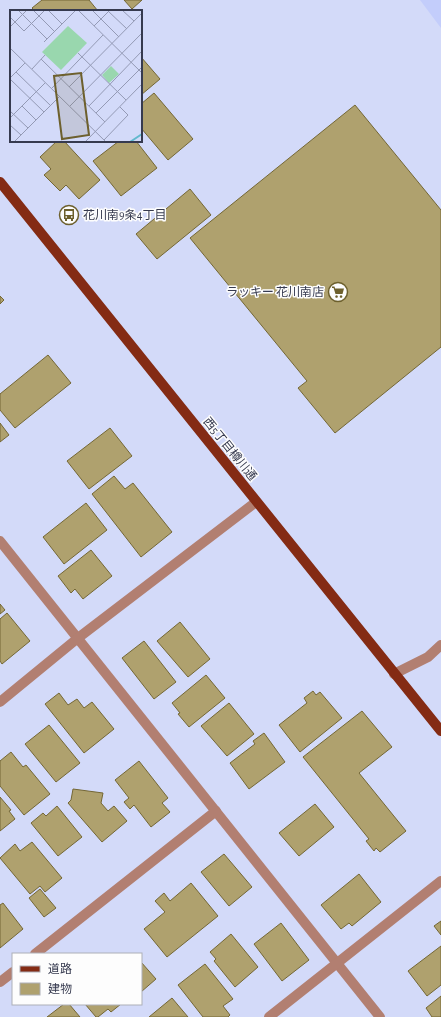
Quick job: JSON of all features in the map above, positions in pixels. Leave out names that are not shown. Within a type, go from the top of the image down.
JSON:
[{"type":"main road","name":"西5丁目樽川通","points":[[0,182],[441,731]]},
{"type":"street","points":[[0,702],[78,638],[256,502]]},
{"type":"street","points":[[0,541],[380,1017]]},
{"type":"street","points":[[394,674],[428,656],[441,645]]},
{"type":"street","points":[[36,953],[216,811]]},
{"type":"street","points":[[269,1017],[441,882]]},
{"type":"street","points":[[0,982],[12,973]]},
{"type":"shaded area","points":[[420,0],[441,0],[441,28]]},
{"type":"building","points":[[42,0],[89,0],[97,10],[34,10],[32,8]]},
{"type":"building","points":[[124,0],[142,0],[132,9]]},
{"type":"building","points":[[142,58],[160,79],[142,94]]},
{"type":"building","points":[[154,93],[193,139],[168,160],[142,129],[142,103]]},
{"type":"building","name":"ラッキー 花川南店","points":[[355,105],[441,210],[441,347],[335,433],[298,388],[307,381],[190,238]]},
{"type":"building","points":[[56,142],[65,142],[100,180],[79,199],[66,185],[60,191],[44,175],[51,169],[40,157]]},
{"type":"building","points":[[118,142],[137,142],[157,168],[121,196],[93,161]]},
{"type":"building","points":[[190,189],[211,215],[157,259],[136,234]]},
{"type":"building","points":[[0,296],[4,300],[0,304]]},
{"type":"building","points":[[48,355],[71,383],[15,428],[0,410],[0,394]]},
{"type":"building","points":[[0,423],[9,435],[0,442]]},
{"type":"building","points":[[110,428],[132,456],[89,489],[67,461]]},
{"type":"building","points":[[114,476],[125,489],[133,483],[172,532],[141,557],[92,494]]},
{"type":"building","points":[[86,503],[107,530],[64,564],[43,537]]},
{"type":"building","points":[[91,550],[112,576],[83,599],[75,589],[71,593],[58,576]]},
{"type":"building","points":[[0,604],[5,610],[0,614]]},
{"type":"building","points":[[7,613],[30,641],[2,664],[0,661],[0,619]]},
{"type":"building","points":[[180,622],[210,659],[188,677],[157,641]]},
{"type":"building","points":[[144,641],[176,682],[154,699],[122,658]]},
{"type":"building","points":[[206,675],[225,698],[189,727],[178,714],[180,713],[172,703]]},
{"type":"building","points":[[313,691],[316,695],[320,692],[342,718],[300,752],[279,725],[307,703],[304,698]]},
{"type":"building","points":[[59,693],[68,705],[77,699],[84,708],[92,702],[114,729],[84,753],[45,704]]},
{"type":"building","points":[[229,703],[254,734],[227,756],[201,726]]},
{"type":"building","points":[[362,711],[392,747],[359,773],[406,831],[380,852],[376,848],[374,851],[366,841],[369,839],[303,757]]},
{"type":"building","points":[[49,725],[80,763],[56,782],[25,744]]},
{"type":"building","points":[[264,733],[285,762],[249,789],[230,763],[255,744],[253,741]]},
{"type":"building","points":[[11,752],[23,767],[26,765],[50,794],[24,815],[0,786],[0,761]]},
{"type":"building","points":[[139,761],[168,798],[162,803],[170,812],[151,827],[134,805],[130,809],[124,802],[129,798],[115,780]]},
{"type":"building","points":[[73,789],[103,793],[101,803],[108,811],[114,806],[127,821],[102,842],[68,803],[71,800]]},
{"type":"building","points":[[0,797],[11,810],[9,811],[15,819],[0,831]]},
{"type":"building","points":[[315,804],[334,827],[299,856],[279,833]]},
{"type":"building","points":[[57,806],[82,837],[58,856],[31,823],[43,813],[46,816]]},
{"type":"building","points":[[32,842],[62,878],[45,892],[40,886],[30,894],[0,858],[15,844],[20,851]]},
{"type":"building","points":[[224,854],[252,887],[229,906],[201,872]]},
{"type":"building","points":[[359,874],[381,902],[352,926],[349,923],[341,929],[321,905]]},
{"type":"building","points":[[191,883],[218,916],[167,957],[144,929],[165,912],[155,901],[164,893],[170,901]]},
{"type":"building","points":[[40,889],[56,908],[44,917],[29,898]]},
{"type":"building","points":[[3,903],[23,929],[0,948],[0,905]]},
{"type":"building","points":[[441,921],[441,935],[434,926]]},
{"type":"building","points":[[281,923],[309,960],[282,981],[254,944]]},
{"type":"building","points":[[231,934],[258,967],[235,987],[214,961],[216,959],[210,952]]},
{"type":"building","points":[[441,946],[441,985],[427,996],[408,971]]},
{"type":"building","points":[[142,963],[156,979],[142,991]]},
{"type":"building","points":[[205,964],[233,999],[223,1006],[230,1015],[228,1017],[203,1017],[178,985]]},
{"type":"building","points":[[441,996],[441,1017],[432,1017],[426,1008]]},
{"type":"building","points":[[172,998],[188,1017],[149,1017]]},
{"type":"building","points":[[63,1005],[70,1005],[80,1017],[47,1017]]},
{"type":"building","points":[[86,1005],[120,1005],[111,1012],[108,1009],[96,1017]]},
{"type":"place","name":"花川南9条4丁目","points":[[69,215]]},
{"type":"place","name":"ラッキー 花川南店","points":[[338,292]]}]
